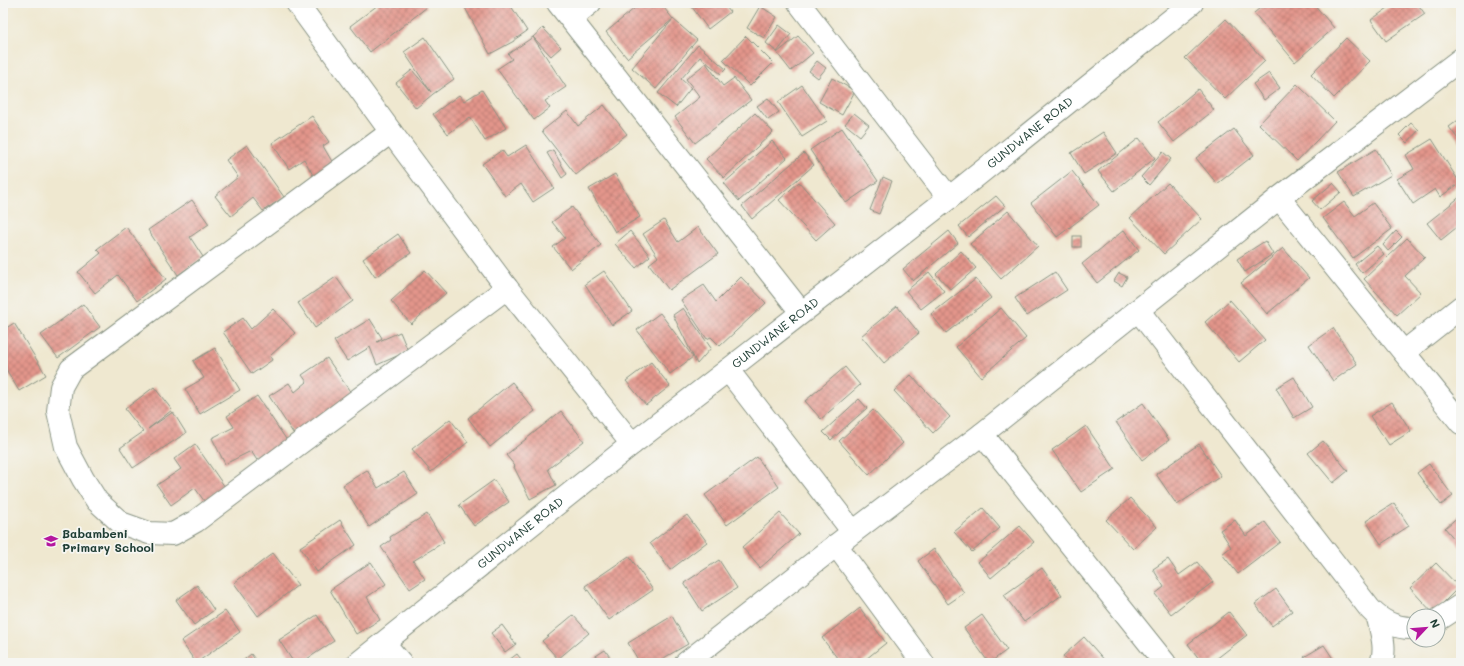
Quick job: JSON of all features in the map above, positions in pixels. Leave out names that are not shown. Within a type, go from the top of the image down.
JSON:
[{"type":"street","points":[[297,3],[507,288],[632,444]]},
{"type":"street","points":[[590,3],[564,11],[802,312]]},
{"type":"street","points":[[799,3],[949,198]]},
{"type":"street","name":"GUNDWANE ROAD","points":[[358,663],[632,444],[949,198],[1192,3]]},
{"type":"street","points":[[686,663],[836,545],[982,434],[1279,198],[1461,59]]},
{"type":"street","points":[[391,132],[71,369],[61,387],[58,411],[66,447],[97,501],[121,523],[149,533],[173,534],[196,521],[507,288]]},
{"type":"street","points":[[1279,198],[1461,423]]},
{"type":"street","points":[[1404,352],[1461,307]]},
{"type":"street","points":[[1138,310],[1370,609],[1378,618],[1401,627],[1406,627]]},
{"type":"street","points":[[728,370],[853,532]]},
{"type":"street","points":[[982,434],[1165,663]]},
{"type":"street","points":[[836,545],[923,663]]},
{"type":"street","points":[[1446,615],[1461,605]]},
{"type":"street","points":[[1378,618],[1383,638],[1383,658],[1381,663]]},
{"type":"street","points":[[384,643],[401,663]]},
{"type":"building","points":[[377,3],[424,3],[427,7],[370,52],[350,26],[378,5]]},
{"type":"building","points":[[494,3],[496,6],[501,3],[509,3],[527,31],[514,41],[490,54],[463,4]]},
{"type":"building","points":[[641,3],[660,3],[673,19],[627,58],[606,32]]},
{"type":"building","points":[[689,3],[723,3],[730,12],[708,29]]},
{"type":"building","points":[[1266,3],[1313,3],[1334,28],[1295,62],[1254,13]]},
{"type":"building","points":[[1395,3],[1417,3],[1425,14],[1386,41],[1371,20]]},
{"type":"building","points":[[760,6],[777,17],[764,38],[747,28]]},
{"type":"building","points":[[673,19],[697,40],[656,89],[632,68]]},
{"type":"building","points":[[1226,19],[1265,61],[1225,99],[1185,58]]},
{"type":"building","points":[[779,25],[791,34],[777,52],[766,43]]},
{"type":"building","points":[[543,28],[561,47],[551,56],[533,37]]},
{"type":"building","points":[[746,36],[773,63],[750,86],[723,60]]},
{"type":"building","points":[[798,36],[813,53],[791,71],[777,53]]},
{"type":"building","points":[[425,37],[454,79],[416,108],[396,83],[412,70],[431,92],[404,52]]},
{"type":"building","points":[[533,37],[566,87],[545,101],[550,108],[534,120],[497,69],[512,59],[508,54]]},
{"type":"building","points":[[1346,38],[1370,61],[1334,98],[1311,74]]},
{"type":"building","points":[[698,45],[726,69],[721,74],[700,57],[681,79],[691,88],[676,107],[658,93]]},
{"type":"building","points":[[817,61],[826,68],[818,78],[809,71]]},
{"type":"building","points":[[706,63],[723,86],[734,78],[751,100],[695,143],[675,117],[700,97],[686,79]]},
{"type":"building","points":[[1269,73],[1280,88],[1264,100],[1253,84]]},
{"type":"building","points":[[832,78],[855,91],[842,115],[819,102]]},
{"type":"building","points":[[1297,84],[1335,121],[1297,161],[1259,124]]},
{"type":"building","points":[[802,85],[827,121],[802,137],[778,102]]},
{"type":"building","points":[[1198,89],[1214,110],[1174,142],[1158,122]]},
{"type":"building","points":[[482,90],[506,128],[485,141],[470,117],[448,134],[433,114],[459,95],[464,101]]},
{"type":"building","points":[[768,98],[779,112],[768,120],[757,106]]},
{"type":"building","points":[[604,105],[627,134],[576,175],[542,131],[567,111],[578,126]]},
{"type":"building","points":[[755,113],[773,132],[724,178],[706,159]]},
{"type":"building","points":[[854,113],[869,125],[860,136],[845,124]]},
{"type":"building","points":[[312,116],[329,142],[323,146],[334,165],[314,177],[304,159],[289,169],[272,143]]},
{"type":"building","points":[[1461,118],[1461,143],[1449,127]]},
{"type":"building","points":[[1411,123],[1419,130],[1407,143],[1399,135]]},
{"type":"building","points":[[842,128],[878,181],[846,203],[810,150]]},
{"type":"building","points":[[1234,129],[1254,155],[1217,184],[1196,158]]},
{"type":"building","points":[[1103,132],[1117,153],[1084,174],[1071,153]]},
{"type":"building","points":[[1139,138],[1155,158],[1114,191],[1098,171]]},
{"type":"building","points":[[1432,139],[1460,183],[1440,197],[1435,189],[1413,204],[1397,179],[1414,169],[1406,155]]},
{"type":"building","points":[[772,141],[787,158],[739,201],[724,183]]},
{"type":"building","points":[[247,145],[284,197],[263,211],[253,198],[231,216],[215,196],[238,177],[226,160]]},
{"type":"building","points":[[526,145],[554,188],[533,202],[521,184],[505,196],[482,164],[502,150],[507,157]]},
{"type":"building","points":[[1376,149],[1391,175],[1354,197],[1338,172]]},
{"type":"building","points":[[553,150],[567,174],[562,178],[547,153]]},
{"type":"building","points":[[1163,152],[1171,159],[1149,185],[1141,177]]},
{"type":"building","points":[[804,153],[814,165],[752,219],[742,206]]},
{"type":"building","points":[[1072,171],[1099,205],[1057,237],[1031,203]]},
{"type":"building","points":[[615,174],[640,217],[615,232],[589,189]]},
{"type":"building","points":[[883,177],[892,181],[879,214],[870,210]]},
{"type":"building","points":[[799,182],[835,223],[816,240],[779,200]]},
{"type":"building","points":[[1168,183],[1202,219],[1164,254],[1130,218]]},
{"type":"building","points":[[1333,183],[1341,192],[1320,210],[1312,201]]},
{"type":"building","points":[[996,196],[1005,206],[968,237],[959,226]]},
{"type":"building","points":[[1461,196],[1461,224],[1441,240],[1427,223]]},
{"type":"building","points":[[192,200],[209,224],[190,237],[203,257],[178,275],[148,230]]},
{"type":"building","points":[[1344,202],[1355,216],[1373,203],[1392,229],[1353,258],[1323,218]]},
{"type":"building","points":[[572,207],[601,245],[571,269],[553,247],[565,238],[552,222]]},
{"type":"building","points":[[1008,211],[1038,246],[1001,279],[970,244]]},
{"type":"building","points":[[664,220],[678,242],[698,227],[718,254],[669,290],[649,264],[658,257],[643,234]]},
{"type":"building","points":[[126,227],[166,279],[137,301],[118,275],[95,293],[78,272],[101,253],[97,249]]},
{"type":"building","points":[[1124,230],[1139,250],[1097,283],[1082,264]]},
{"type":"building","points":[[630,231],[650,256],[636,268],[615,244]]},
{"type":"building","points":[[949,231],[958,243],[913,281],[903,269]]},
{"type":"building","points":[[1396,231],[1402,237],[1388,251],[1383,245]]},
{"type":"building","points":[[398,234],[411,253],[375,277],[363,259]]},
{"type":"building","points":[[1073,236],[1081,236],[1081,247],[1073,247]]},
{"type":"building","points":[[1407,238],[1425,257],[1405,276],[1421,293],[1397,315],[1364,279]]},
{"type":"building","points":[[1265,241],[1273,254],[1245,272],[1237,259]]},
{"type":"building","points":[[1377,246],[1384,254],[1362,273],[1355,264]]},
{"type":"building","points":[[1283,248],[1309,278],[1267,314],[1241,283]]},
{"type":"building","points":[[961,251],[976,268],[951,290],[936,274]]},
{"type":"building","points":[[425,270],[446,293],[411,324],[391,301]]},
{"type":"building","points":[[604,271],[632,311],[612,325],[585,284]]},
{"type":"building","points":[[929,272],[944,291],[921,309],[906,291]]},
{"type":"building","points":[[1055,272],[1067,290],[1027,316],[1015,298]]},
{"type":"building","points":[[1119,273],[1127,277],[1122,286],[1114,281]]},
{"type":"building","points":[[336,277],[353,301],[315,328],[298,303]]},
{"type":"building","points":[[741,277],[766,303],[720,346],[711,337],[707,339],[681,300],[704,285],[716,302]]},
{"type":"building","points":[[976,279],[991,298],[946,333],[931,314]]},
{"type":"building","points":[[1230,300],[1265,340],[1239,362],[1205,322]]},
{"type":"building","points":[[83,304],[100,327],[58,358],[41,335]]},
{"type":"building","points":[[897,306],[919,333],[884,363],[861,336]]},
{"type":"building","points":[[683,308],[711,348],[697,364],[673,315]]},
{"type":"building","points":[[1001,308],[1026,338],[981,377],[956,347]]},
{"type":"building","points":[[273,309],[295,333],[270,356],[272,360],[252,374],[223,332],[243,318],[251,329]]},
{"type":"building","points":[[660,313],[693,357],[670,374],[637,330]]},
{"type":"building","points":[[370,319],[382,338],[377,342],[400,332],[408,351],[377,365],[370,347],[347,361],[334,341]]},
{"type":"building","points":[[14,323],[46,375],[19,391],[3,364],[3,330]]},
{"type":"building","points":[[1333,328],[1357,364],[1333,381],[1309,345]]},
{"type":"building","points":[[215,348],[240,390],[200,414],[185,389],[204,378],[193,361]]},
{"type":"building","points":[[327,358],[356,400],[299,442],[269,396],[289,383],[295,392],[307,382],[302,375]]},
{"type":"building","points":[[651,362],[670,386],[646,405],[626,381]]},
{"type":"building","points":[[845,367],[860,385],[821,419],[805,401]]},
{"type":"building","points":[[911,375],[950,417],[933,433],[894,391]]},
{"type":"building","points":[[1294,377],[1312,407],[1294,418],[1276,388]]},
{"type":"building","points":[[512,382],[535,411],[490,447],[468,418]]},
{"type":"building","points":[[154,387],[172,410],[148,429],[173,412],[186,433],[133,468],[120,448],[143,432],[125,409]]},
{"type":"building","points":[[257,396],[290,445],[260,465],[251,451],[225,464],[212,438],[234,427],[227,416]]},
{"type":"building","points":[[859,399],[867,408],[831,440],[823,432]]},
{"type":"building","points":[[1392,402],[1411,431],[1389,445],[1370,416]]},
{"type":"building","points":[[1143,403],[1169,440],[1142,460],[1116,422]]},
{"type":"building","points":[[873,410],[903,443],[869,475],[839,441]]},
{"type":"building","points":[[561,411],[584,441],[548,469],[556,485],[530,499],[514,467],[515,466],[506,455]]},
{"type":"building","points":[[450,419],[468,442],[431,472],[412,449]]},
{"type":"building","points":[[1086,426],[1115,469],[1081,492],[1052,450]]},
{"type":"building","points":[[1323,441],[1348,471],[1333,483],[1308,453]]},
{"type":"building","points":[[195,444],[227,490],[207,505],[195,488],[171,505],[157,485],[181,469],[174,459]]},
{"type":"building","points":[[1199,444],[1221,476],[1177,505],[1156,474]]},
{"type":"building","points":[[757,457],[779,487],[727,525],[705,495]]},
{"type":"building","points":[[1429,464],[1453,496],[1441,505],[1417,473]]},
{"type":"building","points":[[367,470],[378,488],[404,472],[418,494],[369,527],[343,485]]},
{"type":"building","points":[[494,480],[509,502],[474,526],[459,505]]},
{"type":"building","points":[[1130,498],[1157,527],[1133,549],[1106,520]]},
{"type":"building","points":[[1394,503],[1409,526],[1381,544],[1366,521]]},
{"type":"building","points":[[983,508],[1000,528],[972,552],[954,532]]},
{"type":"building","points":[[780,513],[799,534],[760,568],[742,547]]},
{"type":"building","points":[[427,514],[444,542],[413,561],[425,579],[410,589],[381,547],[391,540],[390,537]]},
{"type":"building","points":[[1461,514],[1461,547],[1445,528]]},
{"type":"building","points":[[687,515],[707,542],[670,570],[650,543]]},
{"type":"building","points":[[340,520],[356,545],[317,572],[300,547]]},
{"type":"building","points":[[1235,520],[1246,536],[1265,522],[1280,542],[1238,574],[1222,554],[1231,547],[1220,530]]},
{"type":"building","points":[[1020,526],[1034,542],[991,578],[978,562]]},
{"type":"building","points":[[934,549],[964,593],[948,604],[918,561]]},
{"type":"building","points":[[273,553],[298,585],[258,616],[234,583]]},
{"type":"building","points":[[629,556],[653,590],[609,620],[585,586]]},
{"type":"building","points":[[1168,559],[1179,575],[1197,562],[1213,582],[1171,614],[1155,594],[1164,587],[1153,569]]},
{"type":"building","points":[[719,560],[737,588],[702,611],[684,583]]},
{"type":"building","points":[[371,562],[386,584],[367,597],[380,620],[356,634],[330,590]]},
{"type":"building","points":[[1436,563],[1459,587],[1438,608],[1428,608],[1410,588]]},
{"type":"building","points":[[1042,568],[1062,595],[1024,622],[1004,595]]},
{"type":"building","points":[[197,585],[214,610],[194,625],[176,600]]},
{"type":"building","points":[[1276,589],[1292,611],[1272,626],[1255,604]]},
{"type":"building","points":[[860,608],[886,643],[861,663],[841,663],[822,638]]},
{"type":"building","points":[[225,611],[240,632],[196,663],[181,641]]},
{"type":"building","points":[[1229,612],[1247,635],[1211,663],[1202,663],[1188,644]]},
{"type":"building","points":[[317,615],[334,641],[301,663],[294,663],[279,640]]},
{"type":"building","points":[[573,615],[589,633],[558,659],[542,641]]},
{"type":"building","points":[[982,615],[1007,650],[989,663],[964,628]]},
{"type":"building","points":[[672,616],[688,644],[655,663],[640,663],[628,643]]},
{"type":"building","points":[[502,625],[516,644],[505,652],[491,633]]},
{"type":"building","points":[[1084,637],[1107,663],[1069,663],[1063,656]]},
{"type":"building","points":[[1324,645],[1336,663],[1308,663],[1304,657]]},
{"type":"building","points":[[605,650],[614,663],[585,663]]},
{"type":"building","points":[[251,654],[258,663],[240,663]]},
{"type":"building","points":[[517,654],[524,663],[505,663]]},
{"type":"place","name":"Babambeni Primary School","points":[[51,541]]}]
